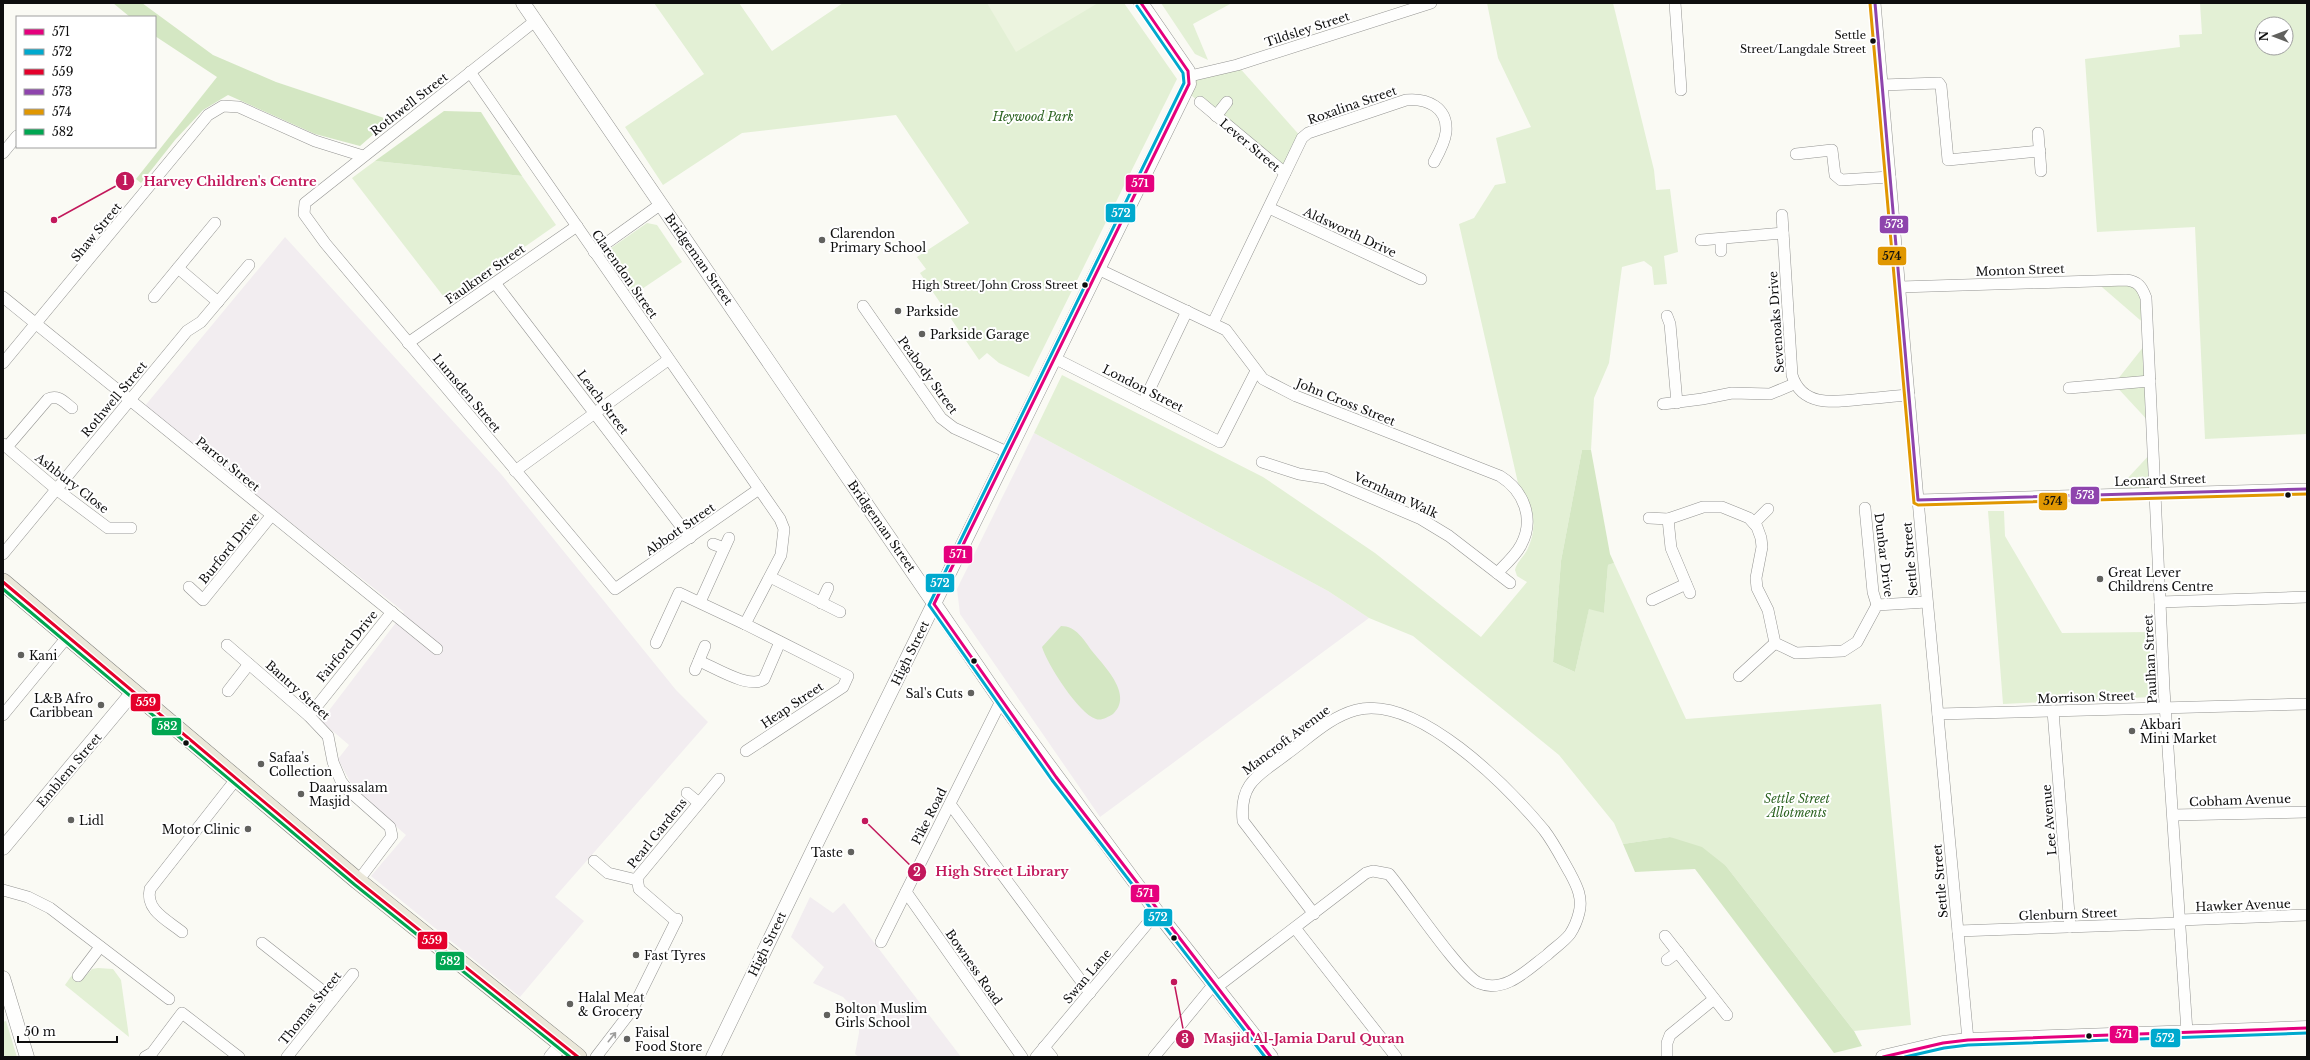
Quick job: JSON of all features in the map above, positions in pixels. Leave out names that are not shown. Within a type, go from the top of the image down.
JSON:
[{"type":"main road","points":[[3,582],[237,778],[556,1050],[578,1057]]},
{"type":"street","name":"Bridgeman Street","points":[[523,3],[915,573],[934,604],[1001,701],[1157,912],[1216,985],[1271,1057]]},
{"type":"street","points":[[1141,3],[1190,76]]},
{"type":"street","name":"Tildsley Street","points":[[1190,76],[1237,65],[1431,3]]},
{"type":"street","points":[[1675,3],[1681,90]]},
{"type":"street","name":"Settle Street","points":[[1875,3],[1927,602],[1968,1040]]},
{"type":"street","name":"Rothwell Street","points":[[303,211],[305,203],[535,21]]},
{"type":"street","name":"Clarendon Street","points":[[470,72],[668,360],[780,519],[784,530],[781,554],[745,624]]},
{"type":"street","name":"High Street","points":[[713,1057],[1007,452],[1186,91],[1190,76]]},
{"type":"street","points":[[1882,85],[1936,82],[1941,86],[1948,160],[2040,151]]},
{"type":"street","name":"Roxalina Street","points":[[1213,323],[1302,138],[1308,133],[1406,100],[1419,99],[1430,102],[1444,118],[1446,132],[1434,162]]},
{"type":"street","name":"Lever Street","points":[[1200,102],[1285,173]]},
{"type":"street","name":"Lever Street","points":[[1216,116],[1227,102]]},
{"type":"street","name":"Shaw Street","points":[[3,363],[37,325],[208,115],[223,106],[239,107],[315,141],[363,156]]},
{"type":"street","points":[[2038,133],[2042,172]]},
{"type":"street","points":[[3,153],[16,137]]},
{"type":"street","points":[[1796,154],[1832,150],[1835,175],[1841,180],[1890,177]]},
{"type":"street","points":[[594,252],[661,204]]},
{"type":"street","name":"Aldsworth Drive","points":[[1269,208],[1421,279]]},
{"type":"street","name":"Lumsden Street","points":[[303,211],[305,217],[325,243],[615,589]]},
{"type":"street","name":"Sevenoaks Drive","points":[[1782,215],[1788,297],[1787,320],[1794,384],[1813,399],[1830,403],[1909,395]]},
{"type":"street","points":[[154,297],[215,222]]},
{"type":"street","name":"Faulkner Street","points":[[408,343],[577,226]]},
{"type":"street","points":[[1701,240],[1721,240],[1783,233]]},
{"type":"street","points":[[1721,240],[1721,251]]},
{"type":"street","name":"Rothwell Street","points":[[3,554],[131,401],[187,331],[201,322],[249,265]]},
{"type":"street","points":[[178,268],[218,302]]},
{"type":"street","name":"John Cross Street","points":[[1098,269],[1213,323],[1231,334],[1256,371],[1274,386],[1500,476],[1507,481],[1523,501],[1528,516],[1526,532],[1521,546],[1497,573]]},
{"type":"street","name":"Monton Street","points":[[1900,287],[2126,280],[2133,281],[2140,285]]},
{"type":"street","name":"Leach Street","points":[[495,283],[690,538]]},
{"type":"street","name":"Paulhan Street","points":[[2140,285],[2146,298],[2165,708],[2187,1032]]},
{"type":"street","name":"Parrot Street","points":[[3,297],[271,516],[437,649]]},
{"type":"street","name":"Peabody Street","points":[[863,306],[941,418],[954,428],[1007,452]]},
{"type":"street","points":[[1144,403],[1187,311]]},
{"type":"street","points":[[1667,316],[1677,338],[1677,403]]},
{"type":"street","name":"London Street","points":[[1054,358],[1220,442],[1256,371]]},
{"type":"street","points":[[516,470],[668,360]]},
{"type":"street","points":[[2069,388],[2150,381]]},
{"type":"street","points":[[1663,404],[1677,403],[1732,392],[1770,394],[1794,384]]},
{"type":"street","points":[[5,446],[48,399],[52,397],[60,398],[72,408]]},
{"type":"street","name":"Ashbury Close","points":[[5,446],[56,489],[108,528],[131,528]]},
{"type":"street","name":"Vernham Walk","points":[[1262,462],[1303,475],[1334,482],[1421,519],[1449,536],[1510,583]]},
{"type":"street","name":"Abbott Street","points":[[615,589],[759,489]]},
{"type":"street","name":"Leonard Street","points":[[1918,500],[2307,489]]},
{"type":"street","points":[[1649,518],[1668,519],[1703,507],[1722,507],[1737,511],[1749,518],[1754,523],[1761,538],[1762,547],[1756,578],[1756,588],[1768,610],[1775,643],[1739,676]]},
{"type":"street","name":"Dunbar Drive","points":[[1775,643],[1796,653],[1843,651],[1857,642],[1877,605],[1872,592],[1865,508]]},
{"type":"street","points":[[1754,523],[1768,509]]},
{"type":"street","name":"Burford Drive","points":[[189,588],[203,600],[271,516]]},
{"type":"street","points":[[1652,600],[1688,589],[1671,548],[1668,519]]},
{"type":"street","points":[[700,602],[729,538]]},
{"type":"street","points":[[713,544],[724,548]]},
{"type":"street","points":[[770,577],[840,612]]},
{"type":"street","points":[[821,603],[828,588]]},
{"type":"street","points":[[656,643],[679,593],[780,642],[764,679],[760,682],[748,683],[697,665],[705,646]]},
{"type":"street","points":[[2160,602],[2307,597]]},
{"type":"street","name":"Dunbar Drive","points":[[1877,605],[1927,602]]},
{"type":"street","name":"Fairford Drive","points":[[309,716],[392,612]]},
{"type":"street","points":[[3,715],[68,636]]},
{"type":"street","name":"Heap Street","points":[[746,751],[843,687],[848,676],[780,642]]},
{"type":"street","name":"Bantry Street","points":[[227,645],[309,716],[328,736],[333,762],[341,781],[347,789],[390,827],[392,836],[358,881]]},
{"type":"street","name":"Bantry Street","points":[[228,690],[249,664]]},
{"type":"street","name":"Emblem Street","points":[[3,848],[134,691]]},
{"type":"street","name":"Pike Road","points":[[881,942],[1001,701]]},
{"type":"street","name":"Morrison Street","points":[[1938,714],[2307,704]]},
{"type":"street","name":"Mancroft Avenue","points":[[1156,1056],[1216,985],[1314,914],[1366,873],[1373,870],[1389,874],[1467,975],[1479,983],[1495,986],[1508,982],[1519,976],[1569,936],[1575,925],[1581,902],[1578,890],[1551,840],[1521,805],[1494,777],[1438,732],[1405,715],[1389,710],[1358,709],[1336,717],[1248,784],[1241,803],[1242,821],[1314,914]]},
{"type":"street","name":"Lee Avenue","points":[[2053,711],[2070,927]]},
{"type":"street","points":[[182,932],[152,906],[149,894],[150,888],[237,778]]},
{"type":"street","name":"Pearl Gardens","points":[[596,1057],[628,1017],[676,920],[639,889],[636,880],[639,874],[719,779]]},
{"type":"street","name":"Pearl Gardens","points":[[687,793],[699,803]]},
{"type":"street","points":[[950,804],[1090,993]]},
{"type":"street","name":"Cobham Avenue","points":[[2173,815],[2307,812]]},
{"type":"street","name":"Pearl Gardens","points":[[594,861],[608,873],[636,880]]},
{"type":"street","points":[[3,890],[28,897],[50,908],[169,999]]},
{"type":"street","name":"Bowness Road","points":[[906,892],[1022,1057]]},
{"type":"street","name":"Swan Lane","points":[[1036,1057],[1157,912]]},
{"type":"street","name":"Hawker Avenue","points":[[2180,922],[2307,916]]},
{"type":"street","name":"Glenburn Street","points":[[1958,931],[2180,922]]},
{"type":"street","points":[[1295,928],[1396,1057]]},
{"type":"street","points":[[1665,936],[1727,1015]]},
{"type":"street","points":[[262,943],[333,999]]},
{"type":"street","points":[[78,976],[100,947]]},
{"type":"street","points":[[1667,960],[1678,952]]},
{"type":"street","name":"Thomas Street","points":[[287,1057],[353,974]]},
{"type":"street","points":[[3,978],[27,1057]]},
{"type":"street","points":[[1666,1057],[1667,1043],[1670,1035],[1714,998]]},
{"type":"street","points":[[146,1057],[152,1053],[182,1013],[239,1057]]},
{"type":"street","points":[[1883,1057],[1943,1043],[1968,1040],[2307,1028]]},
{"type":"street","points":[[1044,1048],[1052,1057]]},
{"type":"shaded area","points":[[285,237],[501,474],[676,690],[708,722],[555,897],[584,921],[520,997],[371,876],[406,835],[355,791],[338,759],[349,745],[321,721],[404,612],[144,407]]},
{"type":"shaded area","points":[[1034,433],[1328,591],[1369,618],[1100,817],[960,614],[957,589]]},
{"type":"shaded area","points":[[810,897],[833,913],[844,903],[961,1057],[859,1057],[855,1054],[859,1033],[859,1022],[853,1007],[843,997],[813,983],[824,967],[791,937]]},
{"type":"green space","points":[[113,3],[142,3],[213,55],[276,82],[390,120],[360,146],[315,134],[228,95],[203,110],[175,140],[141,183],[136,179],[217,77],[156,37],[156,16],[129,16]]},
{"type":"green space","name":"Heywood Park","points":[[654,3],[739,3],[772,51],[843,3],[1124,3],[1177,79],[1029,377],[999,363],[987,353],[979,360],[920,273],[926,269],[917,257],[969,223],[896,115],[742,133],[663,185],[625,127],[704,74]]},
{"type":"green space","points":[[987,3],[1098,3],[1016,52]]},
{"type":"green space","points":[[1161,3],[1232,3],[1193,24],[1208,60],[1195,54]]},
{"type":"green space","name":"Settle Street Allotments","points":[[1487,3],[1613,3],[1654,170],[1656,190],[1670,189],[1678,252],[1664,256],[1667,284],[1654,285],[1652,267],[1644,261],[1622,267],[1609,363],[1594,398],[1591,450],[1582,450],[1561,561],[1553,662],[1575,672],[1589,608],[1604,613],[1608,565],[1614,563],[1686,719],[1881,704],[1911,1025],[1854,1031],[1726,866],[1670,837],[1623,844],[1614,823],[1559,755],[1413,636],[1369,618],[1328,591],[1034,433],[1062,375],[1263,477],[1375,553],[1481,637],[1527,582],[1517,576],[1515,570],[1517,564],[1528,548],[1533,531],[1530,506],[1518,483],[1459,224],[1474,218],[1495,185],[1506,183],[1496,138],[1531,127],[1498,58]]},
{"type":"green space","points":[[2200,3],[2307,3],[2307,434],[2205,439],[2195,227],[2097,232],[2085,59],[2180,47],[2179,35],[2202,34]]},
{"type":"green space","points":[[1237,65],[1302,138],[1285,173],[1186,91],[1190,76]]},
{"type":"green space","points":[[444,111],[481,112],[522,176],[375,161]]},
{"type":"green space","points":[[375,161],[522,176],[556,225],[447,301],[352,178]]},
{"type":"green space","points":[[647,223],[657,225],[682,262],[633,295],[604,253]]},
{"type":"green space","points":[[2095,281],[2133,281],[2143,291],[2147,326]]},
{"type":"green space","points":[[2148,341],[2152,425],[2114,384]]},
{"type":"green space","points":[[1582,450],[1591,450],[1610,554],[1614,563],[1608,565],[1604,613],[1589,609],[1575,672],[1553,662],[1561,561]]},
{"type":"green space","points":[[2153,451],[2155,493],[2113,494]]},
{"type":"green space","points":[[1988,511],[2004,511],[2005,536],[2062,633],[2149,632],[2152,697],[2003,704]]},
{"type":"green space","points":[[1061,626],[1071,628],[1083,638],[1115,681],[1119,690],[1120,698],[1119,706],[1113,714],[1102,719],[1096,719],[1089,715],[1064,688],[1050,665],[1042,647]]},
{"type":"green space","points":[[1670,837],[1702,847],[1726,866],[1854,1031],[1862,1046],[1834,1053],[1695,869],[1635,872],[1623,844]]},
{"type":"green space","points":[[92,969],[113,969],[121,980],[129,1037],[65,985],[72,975],[80,982]]},
{"type":"green space","points":[[6,1021],[17,1057],[3,1057],[3,1022]]},
{"type":"transit line","name":"571","points":[[1141,3],[1188,71],[1189,84],[934,604],[1056,777],[1271,1057]]},
{"type":"transit line","name":"574","points":[[1870,3],[1914,503],[1918,505],[2307,494]]},
{"type":"transit line","name":"573","points":[[1875,3],[1918,500],[2307,489]]},
{"type":"transit line","name":"572","points":[[1137,6],[1183,73],[1184,83],[929,605],[1052,780],[1265,1057]]},
{"type":"transit line","name":"559","points":[[3,582],[358,881],[578,1057]]},
{"type":"transit line","name":"582","points":[[3,589],[355,885],[570,1057]]},
{"type":"transit line","name":"571","points":[[1883,1057],[1943,1043],[1968,1040],[2307,1028]]},
{"type":"transit line","name":"572","points":[[1905,1057],[1944,1048],[1968,1045],[2307,1033]]},
{"type":"place","name":"Settle Street/Langdale Street","points":[[1873,41]]},
{"type":"place","name":"Harvey Children's Centre","points":[[54,220]]},
{"type":"place","name":"Clarendon Primary School","points":[[822,240]]},
{"type":"place","name":"High Street/John Cross Street","points":[[1085,285]]},
{"type":"place","name":"Parkside","points":[[898,311]]},
{"type":"place","name":"Parkside Garage","points":[[922,334]]},
{"type":"place","name":"Great Lever Childrens Centre","points":[[2100,579]]},
{"type":"place","name":"Kani","points":[[21,655]]},
{"type":"place","name":"Sal's Cuts","points":[[971,693]]},
{"type":"place","name":"L&B Afro Caribbean","points":[[101,705]]},
{"type":"place","name":"Akbari Mini Market","points":[[2132,731]]},
{"type":"place","name":"Safaa's Collection","points":[[261,764]]},
{"type":"place","name":"Daarussalam Masjid","points":[[301,794]]},
{"type":"place","name":"Lidl","points":[[71,820]]},
{"type":"place","name":"High Street Library","points":[[865,821]]},
{"type":"place","name":"Motor Clinic","points":[[248,829]]},
{"type":"place","name":"Taste","points":[[851,852]]},
{"type":"place","name":"Fast Tyres","points":[[636,955]]},
{"type":"place","name":"Masjid Al-Jamia Darul Quran","points":[[1174,982]]},
{"type":"place","name":"Halal Meat & Grocery","points":[[570,1004]]},
{"type":"place","name":"Bolton Muslim Girls School","points":[[827,1015]]},
{"type":"place","name":"Faisal Food Store","points":[[627,1039]]}]
